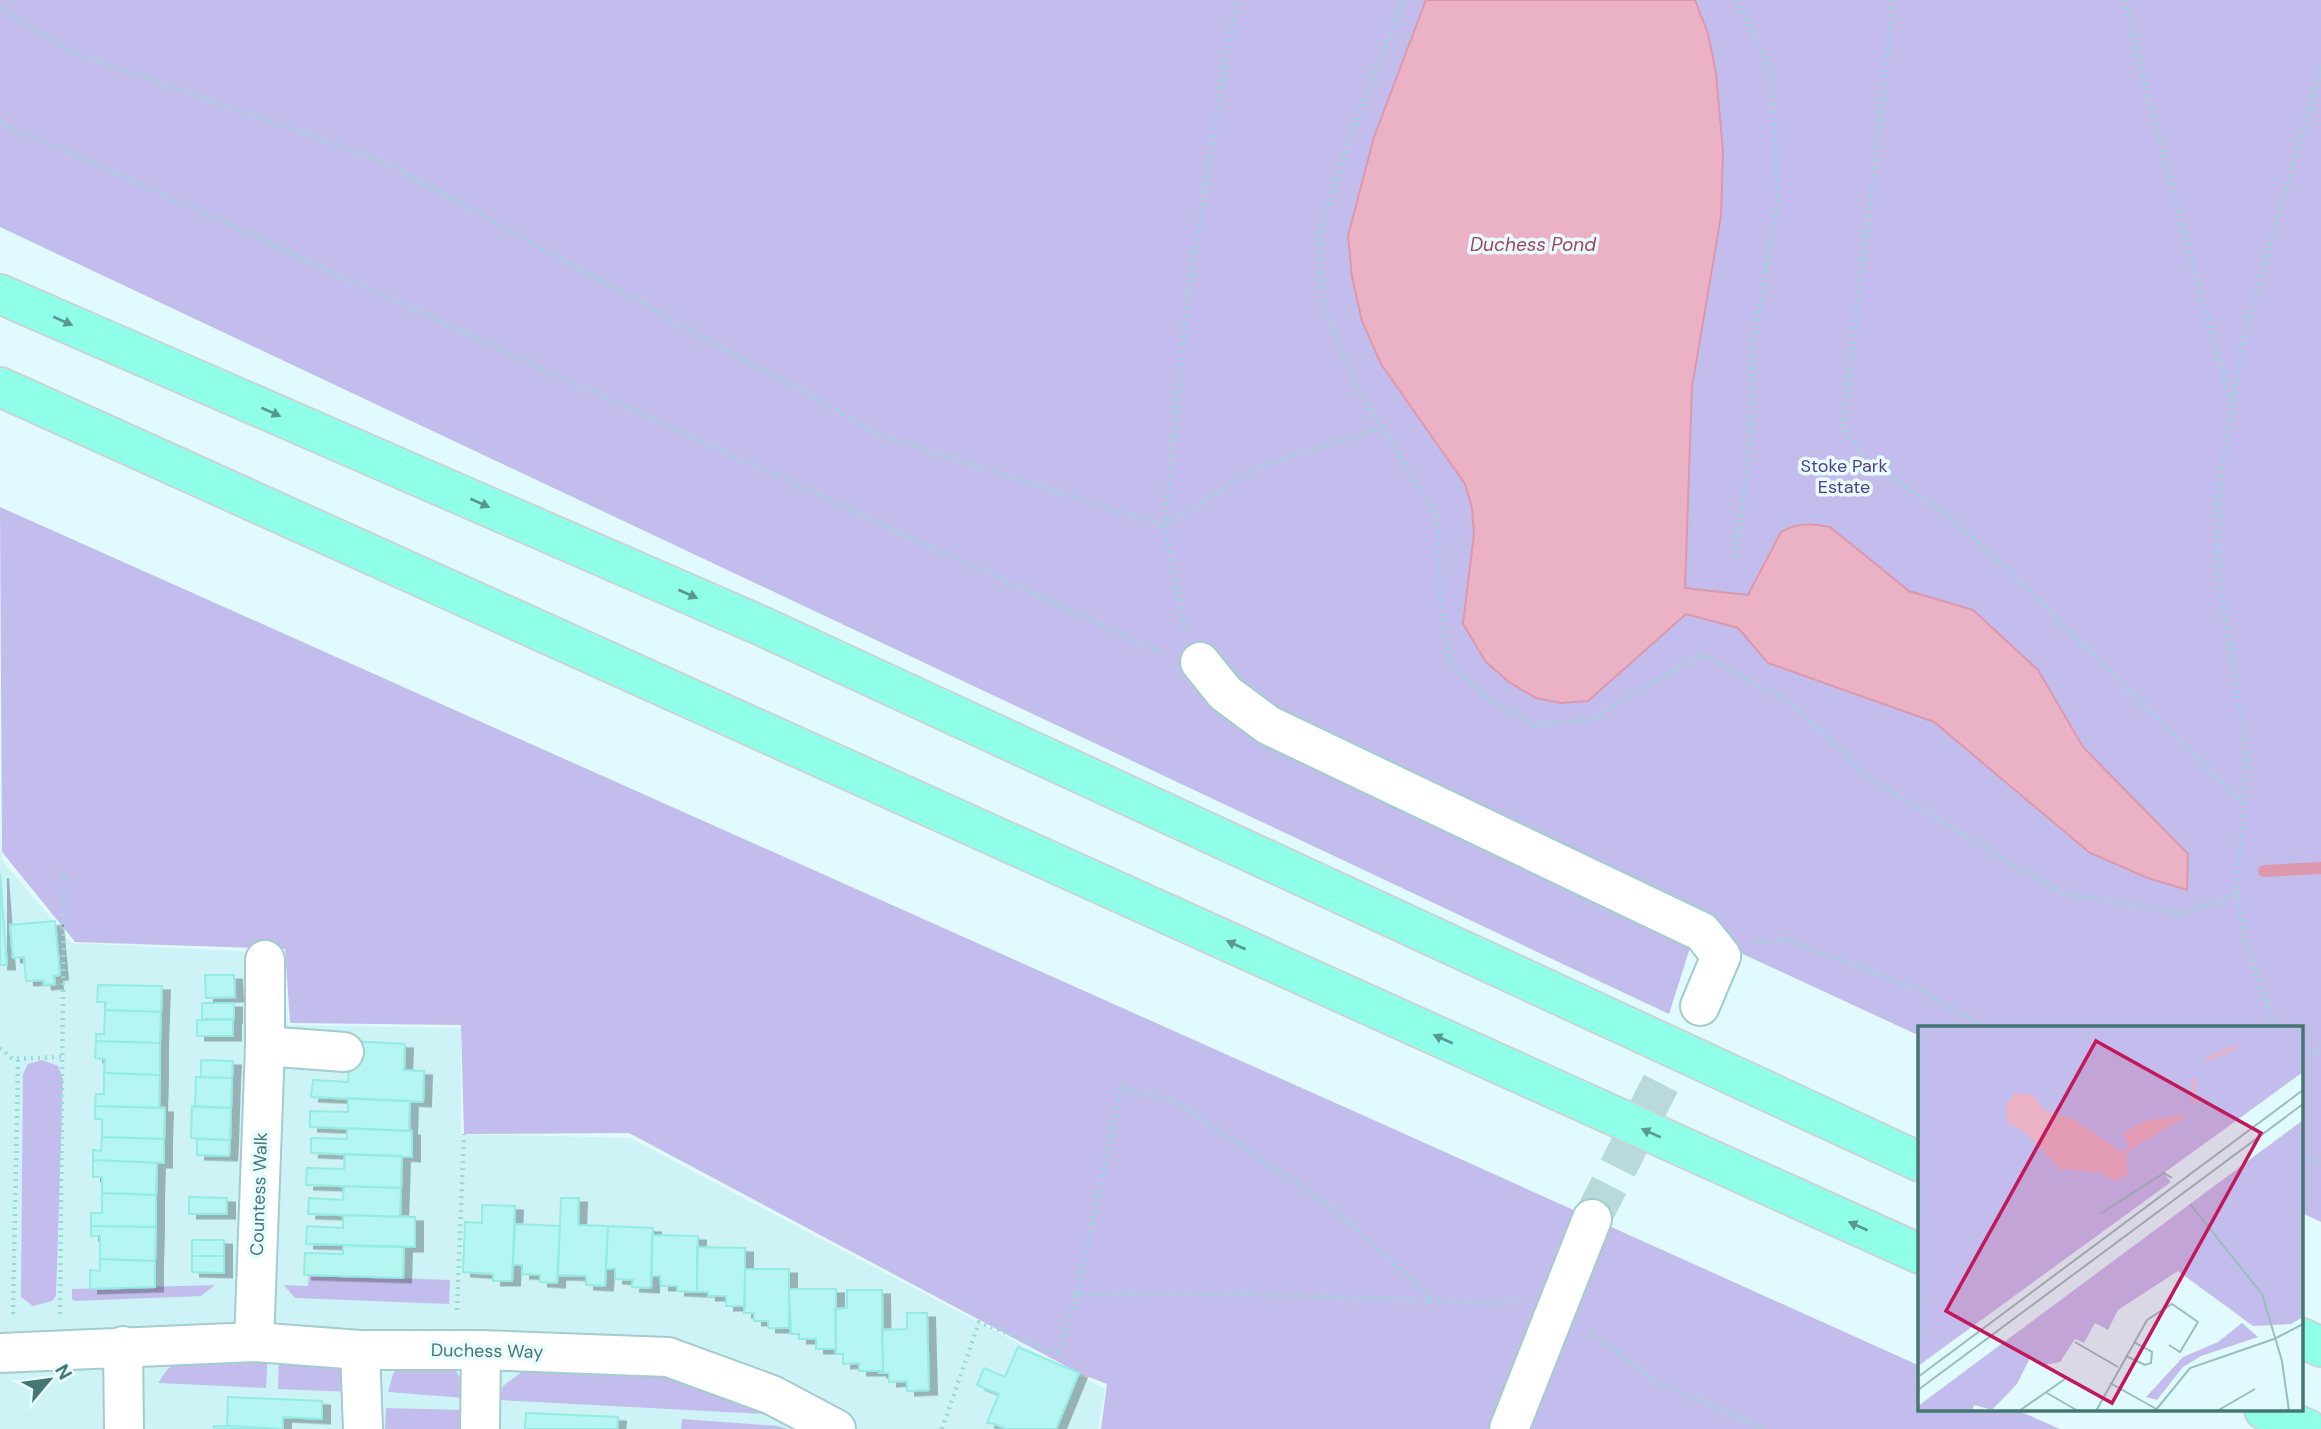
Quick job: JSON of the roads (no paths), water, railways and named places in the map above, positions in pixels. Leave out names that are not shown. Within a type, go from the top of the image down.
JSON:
[{"type":"highway","points":[[0,294],[764,627],[1918,1161]]},
{"type":"highway","points":[[0,387],[1918,1253]]},
{"type":"highway","points":[[2304,1339],[2321,1347]]},
{"type":"highway","points":[[2269,1412],[2307,1429]]},
{"type":"street","points":[[1205,668],[1225,693],[1268,725],[1702,932],[1721,956],[1700,1006]]},
{"type":"street","name":"Countess Walk","points":[[254,1342],[265,1046],[265,960]]},
{"type":"street","points":[[265,1046],[344,1052]]},
{"type":"street","points":[[1509,1429],[1592,1219]]},
{"type":"street","name":"Duchess Way","points":[[6,1353],[254,1342],[360,1350],[468,1350],[668,1357],[772,1395],[836,1429]]},
{"type":"street","points":[[123,1346],[124,1429]]},
{"type":"street","points":[[360,1350],[363,1429]]},
{"type":"street","points":[[468,1350],[480,1429]]},
{"type":"water","name":"Duchess Pond","points":[[1426,0],[1695,0],[1708,34],[1716,73],[1723,152],[1721,216],[1692,387],[1685,588],[1748,595],[1781,532],[1799,525],[1817,525],[1830,527],[1909,591],[1973,610],[2038,670],[2083,747],[2188,854],[2187,890],[2148,878],[2090,853],[1934,722],[1768,663],[1738,628],[1686,614],[1588,701],[1561,703],[1536,698],[1509,682],[1486,662],[1463,624],[1474,534],[1472,508],[1465,484],[1381,364],[1362,321],[1352,277],[1348,236],[1374,137]]},
{"type":"waterway","points":[[2264,871],[2321,868]]},
{"type":"tunnel","points":[[1592,1219],[1700,1006]]},
{"type":"park label","name":"Stoke Park Estate","points":[[1844,476]]}]
